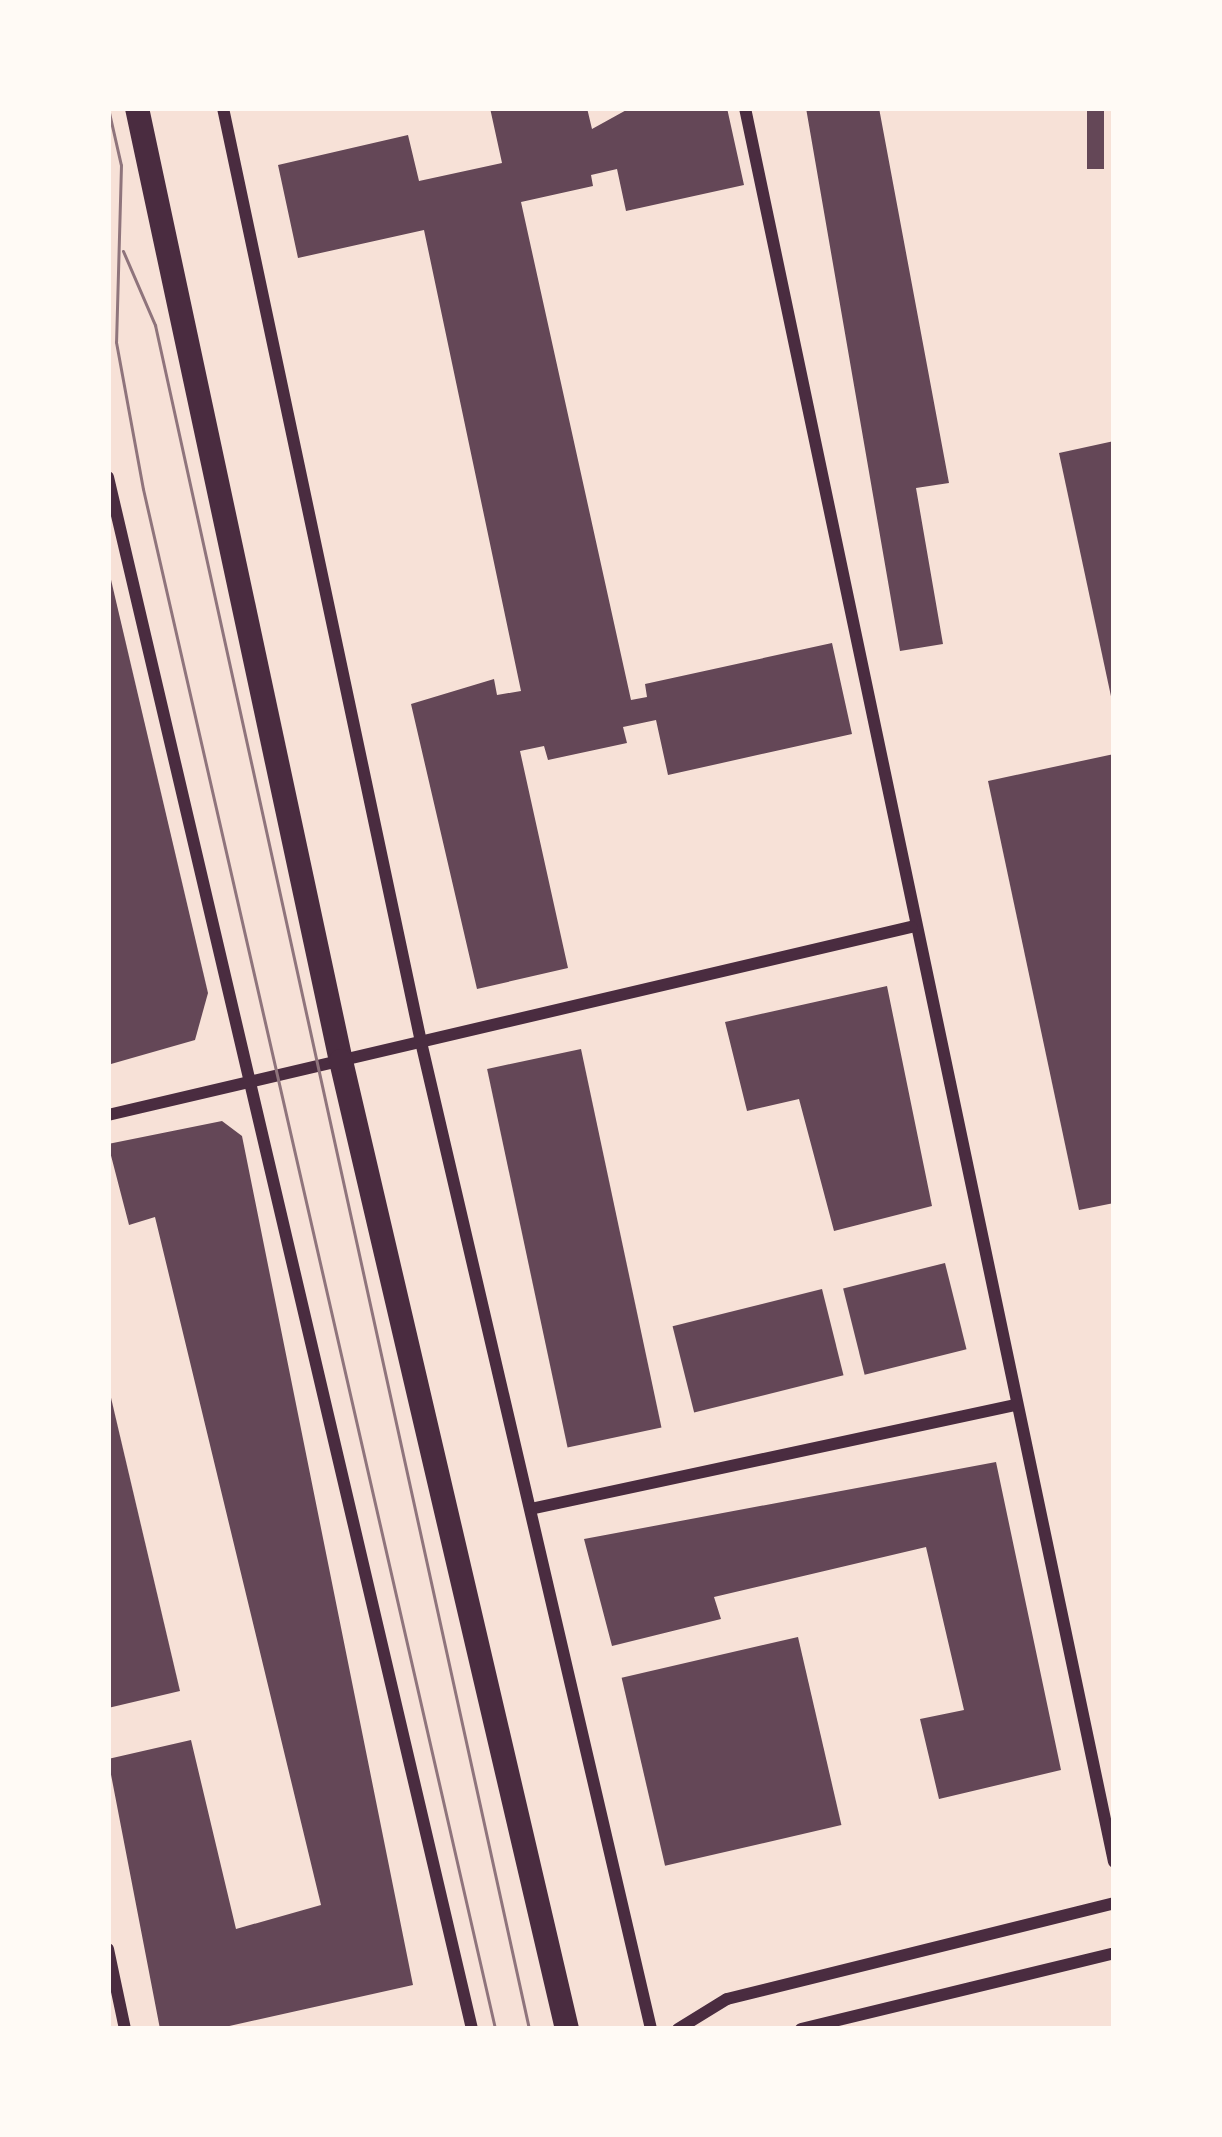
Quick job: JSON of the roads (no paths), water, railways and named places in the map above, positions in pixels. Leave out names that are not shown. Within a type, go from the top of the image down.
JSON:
[{"type":"main road","points":[[137,108],[341,1061],[567,2029]]},
{"type":"street","points":[[224,108],[421,1042],[535,1508],[651,2029]]},
{"type":"street","points":[[745,108],[911,927],[1114,1862]]},
{"type":"street","points":[[108,477],[243,1082],[472,2029]]},
{"type":"street","points":[[108,1115],[911,927]]},
{"type":"street","points":[[535,1508],[1017,1405]]},
{"type":"street","points":[[678,2029],[728,2000],[1114,1903]]},
{"type":"street","points":[[108,1949],[125,2029]]},
{"type":"street","points":[[801,2029],[1114,1953]]},
{"type":"tram line","points":[[108,108],[121,165],[116,342],[143,489],[495,2029]]},
{"type":"tram line","points":[[123,251],[155,325],[529,2029]]}]
